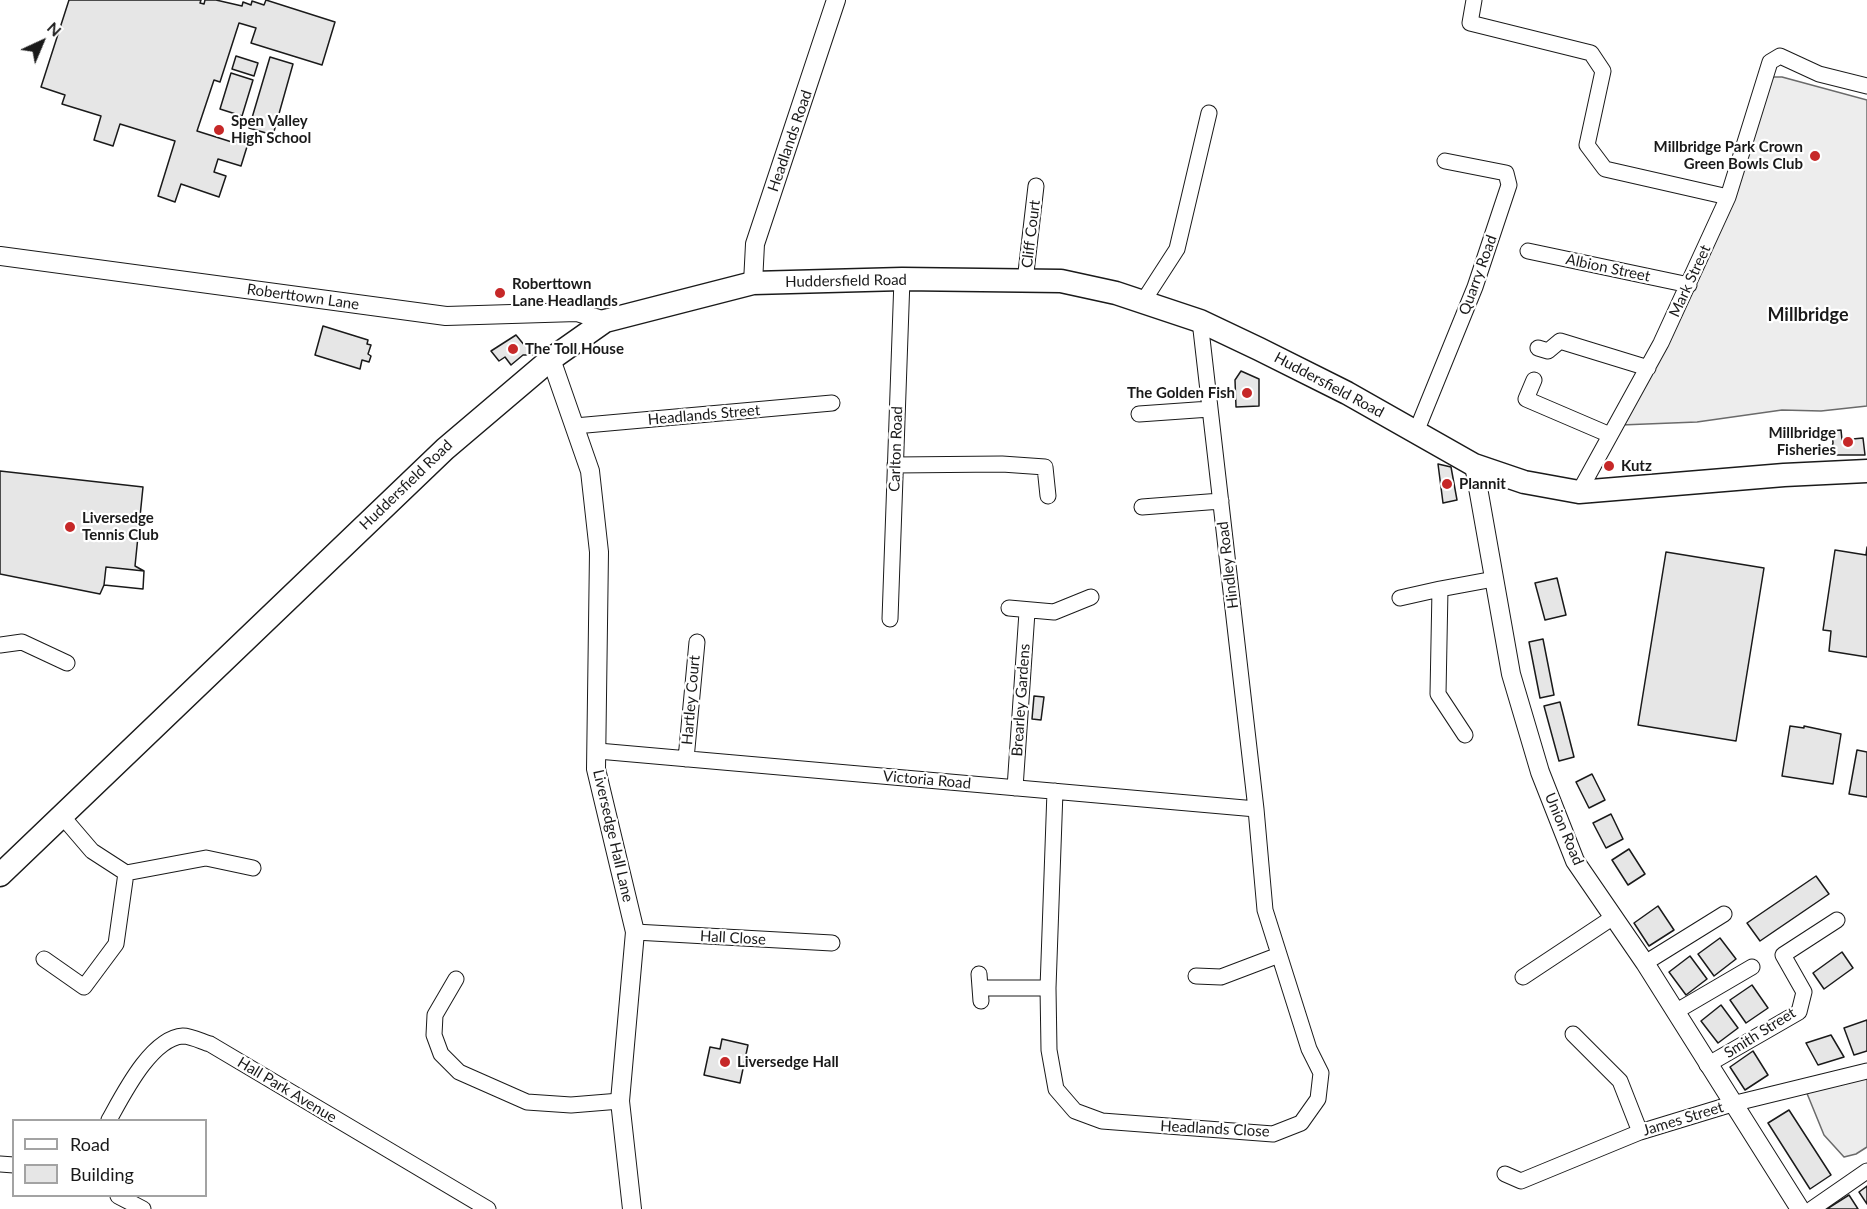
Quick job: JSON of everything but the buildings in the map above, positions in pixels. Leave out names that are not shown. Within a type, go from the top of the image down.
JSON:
[{"type":"main road","name":"Huddersfield Road","points":[[0,875],[445,448],[551,359],[605,321],[753,283],[902,279],[1061,282],[1144,300],[1200,321],[1312,376],[1474,465],[1524,482],[1579,492],[1784,475],[1867,471]]},
{"type":"street","name":"Headlands Road","points":[[753,283],[755,244],[836,0]]},
{"type":"street","points":[[1474,0],[1470,23],[1591,53],[1603,71],[1587,145],[1605,169],[1728,197]]},
{"type":"street","name":"Mark Street","points":[[1579,492],[1648,368],[1689,285],[1728,197],[1770,62],[1780,56],[1819,74],[1867,86]]},
{"type":"street","points":[[1144,300],[1177,249],[1209,113]]},
{"type":"street","name":"Quarry Road","points":[[1416,432],[1474,287],[1509,185],[1506,173],[1445,161]]},
{"type":"street","name":"Cliff Court","points":[[1025,281],[1036,186]]},
{"type":"street","name":"Albion Street","points":[[1527,251],[1689,285]]},
{"type":"street","name":"Roberttown Lane","points":[[0,256],[446,316],[577,312],[605,321]]},
{"type":"street","name":"Carlton Road","points":[[890,619],[902,279]]},
{"type":"street","name":"Hindley Road","points":[[1200,321],[1256,809]]},
{"type":"street","points":[[1538,348],[1548,351],[1560,341],[1648,368]]},
{"type":"street","name":"Liversedge Hall Lane","points":[[551,359],[590,471],[599,552],[596,769],[635,932],[620,1101],[635,1208]]},
{"type":"street","points":[[1534,380],[1526,399],[1610,435]]},
{"type":"street","name":"Headlands Street","points":[[575,426],[832,403]]},
{"type":"street","points":[[1138,414],[1210,409]]},
{"type":"street","points":[[895,465],[1002,464],[1045,467],[1048,496]]},
{"type":"street","name":"Union Road","points":[[1474,465],[1511,674],[1540,772],[1575,861],[1645,963],[1707,1065],[1800,1209]]},
{"type":"street","points":[[1142,507],[1221,501]]},
{"type":"street","points":[[1400,598],[1494,579]]},
{"type":"street","points":[[1440,589],[1438,694],[1465,735]]},
{"type":"street","points":[[1009,608],[1027,612],[1054,612],[1091,597]]},
{"type":"street","name":"Brearley Gardens","points":[[1015,788],[1027,612]]},
{"type":"street","points":[[0,645],[22,642],[67,663]]},
{"type":"street","name":"Hartley Court","points":[[686,759],[697,642]]},
{"type":"street","name":"Victoria Road","points":[[598,751],[1256,809]]},
{"type":"street","name":"Headlands Close","points":[[1055,791],[1048,988],[1049,1050],[1056,1089],[1076,1111],[1102,1121],[1273,1134],[1300,1123],[1318,1099],[1321,1073],[1310,1049],[1265,910],[1256,809]]},
{"type":"street","points":[[62,816],[92,851],[126,873],[206,858],[253,868]]},
{"type":"street","points":[[44,959],[84,987],[116,944],[126,873]]},
{"type":"street","points":[[1645,963],[1724,914]]},
{"type":"street","points":[[1523,978],[1612,918]]},
{"type":"street","name":"Smith Street","points":[[1707,1065],[1800,1012],[1804,992],[1783,955],[1836,920]]},
{"type":"street","name":"Hall Close","points":[[635,932],[832,943]]},
{"type":"street","points":[[1196,976],[1221,977],[1280,955]]},
{"type":"street","points":[[1675,1012],[1752,967]]},
{"type":"street","points":[[456,979],[435,1015],[434,1035],[441,1054],[459,1072],[527,1102],[571,1105],[620,1101]]},
{"type":"street","points":[[980,988],[1048,988]]},
{"type":"street","points":[[1574,1034],[1620,1081],[1640,1132]]},
{"type":"street","name":"Hall Park Avenue","points":[[110,1119],[128,1086],[159,1046],[184,1036],[210,1044],[488,1209]]},
{"type":"street","name":"James Street","points":[[1505,1174],[1521,1181],[1640,1132],[1732,1104],[1867,1071]]},
{"type":"street","points":[[1812,1209],[1867,1171]]},
{"type":"street","points":[[120,1197],[142,1209]]},
{"type":"shaded area","points":[[1772,77],[1782,77],[1867,100],[1867,406],[1821,411],[1782,410],[1697,422],[1621,425]]},
{"type":"shaded area","points":[[1867,1077],[1867,1147],[1856,1154],[1844,1157],[1824,1135],[1806,1091]]},
{"type":"place","name":"Spen Valley High School","points":[[219,130]]},
{"type":"place","name":"Millbridge Park Crown Green Bowls Club","points":[[1815,156]]},
{"type":"place","name":"Roberttown Lane Headlands","points":[[500,293]]},
{"type":"place","name":"The Toll House","points":[[513,349]]},
{"type":"place","name":"The Golden Fish","points":[[1247,393]]},
{"type":"place","name":"Millbridge Fisheries","points":[[1848,442]]},
{"type":"place","name":"Kutz","points":[[1609,466]]},
{"type":"place","name":"Plannit","points":[[1447,484]]},
{"type":"place","name":"Liversedge Tennis Club","points":[[70,527]]},
{"type":"place","name":"Liversedge Hall","points":[[725,1062]]},
{"type":"district","name":"Millbridge","points":[[1808,315]]}]
